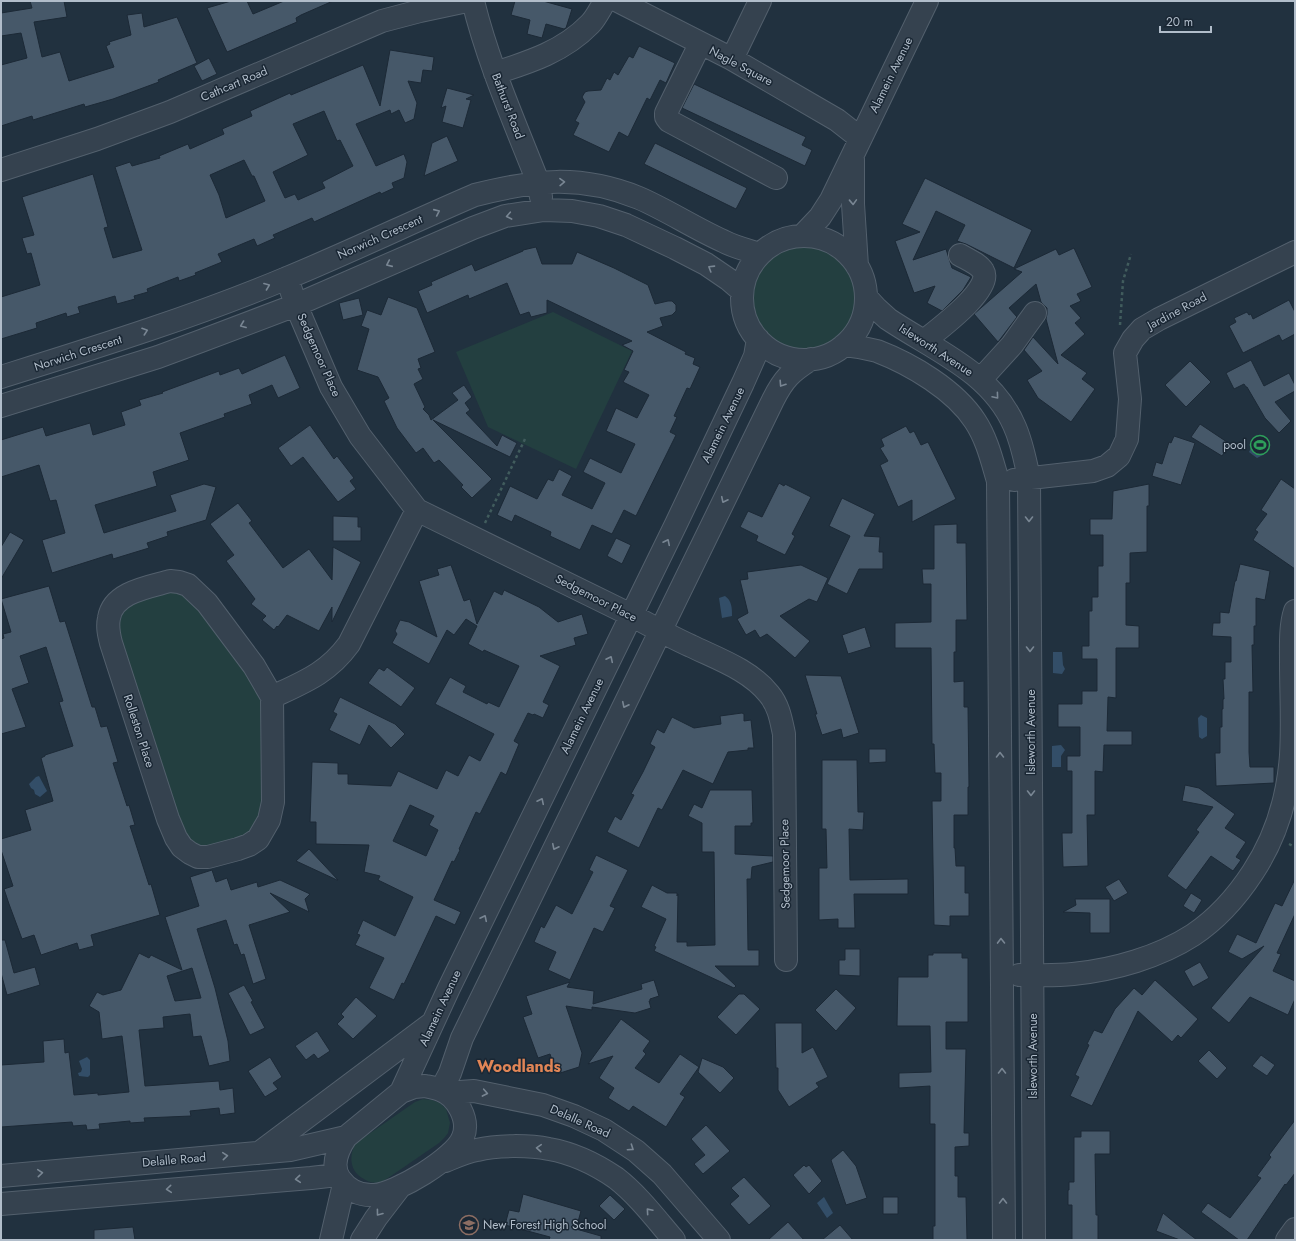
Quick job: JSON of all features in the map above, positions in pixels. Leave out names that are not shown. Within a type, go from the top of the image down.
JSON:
[{"type":"street","name":"Cathcart Road","points":[[1,170],[97,140],[170,112],[382,21],[467,1]]},
{"type":"street","name":"Bathurst Road","points":[[474,1],[495,73],[538,182],[544,210]]},
{"type":"street","points":[[495,73],[530,62],[561,48],[591,23],[605,1]]},
{"type":"street","name":"Nagle Square","points":[[618,1],[732,59],[837,120],[857,144]]},
{"type":"street","points":[[732,59],[760,1]]},
{"type":"street","name":"Alamein Avenue","points":[[802,236],[820,217],[830,200],[927,1]]},
{"type":"street","points":[[700,44],[666,112],[666,117],[669,121],[776,178]]},
{"type":"street","name":"Alamein Avenue","points":[[857,144],[852,172],[857,266]]},
{"type":"street","name":"Norwich Crescent","points":[[1,377],[110,343],[201,312],[287,278],[475,195],[538,182],[576,182],[608,188],[639,198],[723,242],[760,254]]},
{"type":"street","points":[[1,406],[119,369],[201,341],[296,305],[473,228],[505,216],[544,210],[572,211],[599,216],[626,225],[706,264],[728,279],[742,291]]},
{"type":"street","points":[[444,1092],[462,1038],[780,387],[795,369],[812,359],[829,354],[844,345],[856,331],[863,315],[866,297],[863,281],[857,266],[849,256],[839,247],[828,241],[815,237],[791,237],[769,246],[760,254],[748,271],[742,291],[742,308],[748,325],[758,339],[773,352],[792,358],[812,359]]},
{"type":"street","name":"Jardine Road","points":[[1125,353],[1132,339],[1142,329],[1159,319],[1295,252]]},
{"type":"street","points":[[924,341],[964,308],[975,295],[984,280],[984,272],[980,267],[960,255]]},
{"type":"street","name":"Sedgemoor Place","points":[[287,278],[296,305],[331,387],[360,436],[417,510],[736,668],[756,681],[770,695],[780,713],[784,734],[786,960]]},
{"type":"street","name":"Isleworth Avenue","points":[[866,297],[877,310],[888,319],[947,355],[981,379],[1000,400],[1014,425],[1022,447],[1029,478],[1034,1240]]},
{"type":"street","points":[[981,379],[1012,345],[1035,312]]},
{"type":"street","name":"Alamein Avenue","points":[[401,1092],[470,944],[680,517],[750,369],[755,356],[758,339]]},
{"type":"street","points":[[110,343],[119,369]]},
{"type":"street","points":[[844,345],[876,351],[906,364],[932,380],[956,399],[975,421],[988,448],[998,481],[1004,1240]]},
{"type":"street","points":[[998,481],[1093,472],[1107,466],[1119,456],[1127,439],[1130,399],[1125,353]]},
{"type":"street","points":[[272,697],[307,681],[323,671],[349,644],[417,510]]},
{"type":"street","name":"Rolleston Place","points":[[170,581],[188,585],[202,597],[222,622],[254,666],[272,697],[273,802],[269,820],[265,828],[258,839],[249,845],[238,849],[208,857],[190,853],[182,847],[176,838],[168,819],[111,643],[108,630],[109,618],[114,606],[127,595],[170,581]]},
{"type":"street","points":[[1002,976],[1062,975],[1096,970],[1132,962],[1154,954],[1175,945],[1193,934],[1215,917],[1243,888],[1262,859],[1272,837],[1282,810],[1288,787],[1291,755],[1291,649],[1293,616],[1295,611]]},
{"type":"street","points":[[470,944],[500,960]]},
{"type":"street","points":[[259,1153],[434,1022]]},
{"type":"street","points":[[1,1204],[311,1178],[340,1180],[354,1191],[374,1195],[399,1188],[441,1162],[457,1148],[463,1138],[465,1128],[464,1119],[461,1110],[444,1092],[425,1086],[414,1087],[401,1092],[346,1137],[336,1155],[335,1166],[340,1180],[331,1240]]},
{"type":"street","name":"Delalle Road","points":[[444,1092],[474,1091],[543,1105],[574,1116],[604,1130],[636,1151],[662,1174],[719,1240]]},
{"type":"street","name":"Delalle Road","points":[[1,1176],[290,1150],[346,1137]]},
{"type":"street","points":[[441,1162],[477,1150],[509,1146],[550,1149],[572,1156],[596,1166],[616,1179],[641,1202],[674,1240]]},
{"type":"street","points":[[362,1240],[376,1218],[399,1188]]},
{"type":"street","points":[[1287,1240],[1295,1229]]},
{"type":"path","points":[[1125,353],[1120,334],[1119,320],[1123,281],[1131,254]]},
{"type":"path","points":[[477,539],[525,439]]},
{"type":"green space","points":[[804,245],[824,249],[841,260],[852,277],[856,297],[852,317],[841,334],[824,345],[804,349],[784,345],[767,334],[756,317],[752,297],[756,277],[767,260],[784,249]]},
{"type":"green space","points":[[553,312],[632,351],[576,469],[488,427],[456,352]]},
{"type":"green space","points":[[172,591],[187,592],[263,688],[264,812],[251,835],[203,848],[193,844],[179,829],[119,633],[119,625],[123,612],[132,604],[145,598]]},
{"type":"green space","points":[[423,1099],[440,1103],[446,1109],[450,1123],[448,1133],[445,1137],[439,1143],[382,1182],[372,1182],[359,1176],[353,1168],[351,1158],[353,1148],[356,1143],[415,1102]]},
{"type":"water","name":"pool","points":[[1262,435],[1270,442],[1265,448],[1263,455],[1257,458],[1249,452],[1254,442]]},
{"type":"water","points":[[725,596],[732,607],[732,616],[722,618],[719,598]]},
{"type":"water","points":[[1053,652],[1062,652],[1063,665],[1065,669],[1062,674],[1053,673]]},
{"type":"water","points":[[1201,715],[1207,718],[1207,736],[1202,739],[1199,737],[1198,718]]},
{"type":"water","points":[[1061,745],[1065,750],[1061,756],[1061,767],[1052,767],[1052,746]]},
{"type":"water","points":[[39,776],[47,791],[40,797],[35,794],[34,790],[29,784]]},
{"type":"water","points":[[87,1057],[90,1060],[90,1075],[88,1077],[79,1076],[78,1073],[81,1072],[82,1069],[79,1061]]},
{"type":"water","points":[[824,1197],[833,1213],[827,1218],[817,1203]]},
{"type":"building","points":[[30,1],[64,1],[67,17],[34,22],[42,57],[60,52],[69,81],[114,67],[106,46],[110,44],[109,42],[131,35],[127,15],[142,13],[144,27],[177,17],[197,63],[158,80],[159,82],[113,99],[85,107],[84,104],[33,120],[32,116],[1,126],[1,65],[27,58],[21,33],[1,36],[1,13],[32,8]]},
{"type":"building","points":[[231,1],[247,1],[253,14],[284,1],[333,1],[301,15],[296,18],[297,22],[227,52],[207,8]]},
{"type":"building","points":[[515,1],[543,1],[572,9],[566,28],[564,29],[546,24],[542,38],[527,34],[530,20],[511,15]]},
{"type":"building","points":[[639,46],[675,63],[666,83],[660,80],[650,100],[647,98],[628,137],[619,132],[609,152],[573,135],[579,123],[575,121],[585,102],[582,97],[585,92],[601,90],[607,78],[610,80],[614,72],[618,75],[629,56],[633,58]]},
{"type":"building","points":[[390,50],[434,57],[432,71],[423,70],[421,83],[408,81],[417,103],[414,119],[405,123],[399,110],[391,114],[390,110],[356,124],[376,166],[404,154],[407,162],[404,178],[392,183],[394,188],[381,194],[380,192],[314,222],[312,218],[273,235],[275,238],[257,246],[254,239],[218,254],[222,262],[195,273],[196,275],[179,281],[178,277],[147,289],[148,292],[134,296],[135,299],[117,304],[115,296],[78,307],[80,313],[67,317],[66,313],[36,323],[37,328],[1,339],[1,297],[40,285],[31,253],[27,254],[22,238],[34,235],[22,197],[93,174],[108,227],[104,228],[113,258],[142,250],[115,167],[130,162],[132,166],[160,158],[159,156],[188,144],[190,149],[224,134],[222,129],[252,116],[250,111],[290,93],[291,95],[363,65],[380,106]],"holes":[[[324,111],[337,141],[340,140],[353,166],[322,182],[325,188],[298,200],[295,194],[285,198],[273,172],[308,155],[293,124]],[[244,160],[252,176],[254,176],[265,201],[226,218],[219,195],[210,175]]]},
{"type":"building","points":[[209,58],[217,74],[202,81],[194,66]]},
{"type":"building","points":[[694,84],[806,137],[802,145],[812,150],[805,166],[682,108]]},
{"type":"building","points":[[447,88],[474,95],[466,99],[471,100],[463,128],[442,122],[446,106],[441,108]]},
{"type":"building","points":[[447,136],[458,161],[424,176],[432,143]]},
{"type":"building","points":[[655,143],[747,188],[736,209],[644,164]]},
{"type":"building","points":[[925,178],[1032,230],[1014,268],[957,241],[965,225],[936,211],[913,260],[946,249],[952,268],[971,277],[963,290],[942,311],[927,303],[935,286],[914,293],[895,241],[920,232],[902,224]]},
{"type":"building","points":[[536,247],[542,264],[572,264],[577,252],[648,285],[655,304],[672,301],[676,305],[676,311],[672,315],[660,318],[663,326],[647,332],[686,352],[685,354],[695,358],[693,364],[700,367],[690,389],[687,388],[674,416],[677,417],[670,432],[676,435],[636,516],[624,510],[612,534],[592,525],[580,550],[550,536],[551,532],[515,515],[512,522],[497,515],[510,486],[537,499],[548,479],[553,481],[559,469],[572,476],[562,495],[592,509],[605,483],[583,472],[590,458],[621,473],[635,444],[606,431],[616,408],[637,418],[649,395],[623,382],[629,372],[624,370],[633,351],[622,345],[632,341],[547,300],[547,313],[531,317],[529,312],[520,315],[507,283],[469,299],[468,295],[427,313],[418,291],[432,285],[431,282],[472,264],[475,271],[523,250]]},
{"type":"building","points":[[1074,248],[1092,287],[1077,294],[1081,301],[1070,306],[1081,318],[1075,323],[1085,334],[1061,355],[1087,373],[1082,379],[1095,389],[1071,422],[1038,398],[1027,380],[1042,371],[1024,350],[1033,337],[1058,364],[1046,319],[1047,308],[1041,302],[1036,284],[1009,308],[1017,317],[998,342],[974,314],[1022,272],[1014,269],[1056,249],[1059,255]]},
{"type":"building","points":[[388,297],[417,308],[435,352],[418,359],[421,368],[418,369],[423,379],[414,384],[425,407],[423,409],[429,415],[431,420],[458,400],[452,393],[464,385],[472,397],[465,403],[470,410],[466,413],[497,446],[502,435],[517,443],[510,457],[433,420],[492,479],[472,498],[461,487],[463,485],[439,460],[434,463],[423,448],[416,453],[397,428],[384,401],[389,398],[378,377],[357,370],[369,329],[361,326],[367,310],[381,315]]},
{"type":"building","points":[[359,298],[363,315],[343,320],[339,303]]},
{"type":"building","points":[[1289,300],[1295,312],[1295,334],[1282,341],[1279,335],[1243,353],[1229,326],[1236,322],[1234,318],[1247,312],[1249,315],[1251,314],[1253,319]]},
{"type":"building","points":[[285,355],[300,388],[278,398],[272,385],[249,395],[252,404],[224,414],[225,417],[180,433],[189,460],[153,472],[157,486],[95,505],[104,533],[176,511],[170,495],[204,484],[216,487],[206,520],[167,532],[168,536],[147,543],[149,548],[113,559],[112,554],[52,573],[42,540],[65,533],[56,500],[50,501],[39,465],[1,477],[1,440],[43,427],[46,436],[90,423],[93,435],[125,425],[121,412],[141,405],[139,400],[163,393],[162,392],[219,371],[220,375],[239,368],[242,374]]},
{"type":"building","points":[[1251,360],[1264,386],[1289,373],[1295,385],[1295,391],[1275,402],[1291,421],[1279,433],[1265,418],[1247,387],[1244,384],[1234,389],[1226,373]]},
{"type":"building","points":[[1190,361],[1211,382],[1186,407],[1165,385]]},
{"type":"building","points":[[1200,424],[1230,444],[1222,456],[1191,437]]},
{"type":"building","points":[[310,425],[334,459],[337,456],[354,478],[350,481],[356,489],[338,502],[303,457],[291,466],[278,448]]},
{"type":"building","points":[[906,426],[910,433],[914,431],[921,445],[928,442],[956,499],[912,522],[912,500],[898,507],[880,465],[888,461],[880,448],[884,446],[881,439]]},
{"type":"building","points":[[1174,436],[1195,443],[1181,485],[1152,476],[1156,462],[1162,464],[1169,442],[1171,443]]},
{"type":"building","points":[[1281,479],[1295,489],[1295,569],[1253,540],[1258,532],[1255,530],[1267,514],[1261,510]]},
{"type":"building","points":[[779,483],[784,486],[785,484],[811,497],[792,534],[795,536],[785,555],[756,541],[758,536],[740,527],[748,511],[762,517]]},
{"type":"building","points":[[1149,484],[1149,506],[1147,506],[1147,552],[1130,553],[1130,583],[1126,583],[1126,625],[1139,626],[1139,648],[1116,648],[1116,698],[1108,697],[1107,731],[1132,731],[1132,745],[1104,745],[1103,772],[1095,771],[1095,815],[1087,815],[1088,866],[1063,867],[1062,833],[1072,833],[1072,771],[1067,771],[1067,756],[1080,756],[1080,727],[1058,727],[1058,704],[1082,704],[1082,691],[1097,691],[1097,659],[1082,659],[1082,646],[1089,646],[1089,611],[1092,611],[1092,597],[1098,597],[1098,566],[1103,566],[1103,535],[1090,535],[1090,519],[1112,519],[1113,491]]},
{"type":"building","points":[[842,498],[875,514],[864,536],[880,537],[879,552],[883,552],[883,569],[859,569],[847,594],[827,584],[850,536],[829,526]]},
{"type":"building","points":[[238,503],[252,521],[249,523],[283,568],[309,549],[332,580],[333,547],[361,562],[332,622],[332,607],[319,631],[287,615],[274,630],[262,620],[266,616],[251,604],[255,599],[226,561],[234,555],[210,524]]},
{"type":"building","points":[[333,516],[358,517],[358,527],[361,527],[361,541],[333,541]]},
{"type":"building","points":[[957,524],[957,543],[966,543],[967,620],[956,620],[954,682],[964,681],[964,707],[968,707],[969,787],[968,815],[954,815],[954,848],[956,866],[965,866],[965,893],[969,893],[969,916],[950,916],[950,926],[934,925],[932,801],[941,801],[941,773],[935,773],[934,744],[932,744],[931,648],[895,648],[895,623],[931,622],[931,584],[923,584],[922,569],[934,569],[934,525]]},
{"type":"building","points":[[10,532],[24,540],[1,579],[1,547]]},
{"type":"building","points":[[616,538],[631,545],[622,564],[607,556]]},
{"type":"building","points":[[1240,564],[1270,571],[1265,600],[1256,598],[1256,626],[1254,626],[1254,645],[1252,645],[1253,692],[1249,692],[1249,752],[1250,767],[1274,767],[1274,783],[1216,786],[1215,753],[1220,753],[1220,727],[1222,727],[1222,709],[1224,699],[1223,679],[1225,679],[1225,662],[1231,662],[1231,637],[1212,636],[1213,623],[1220,623],[1220,612],[1229,613]]},
{"type":"building","points":[[451,565],[464,601],[470,599],[477,624],[494,591],[502,595],[504,590],[539,607],[558,622],[582,614],[588,634],[574,638],[576,645],[540,656],[560,666],[543,702],[549,705],[543,718],[528,713],[514,741],[519,744],[506,775],[501,772],[480,814],[476,812],[459,849],[460,850],[454,862],[452,861],[434,900],[461,912],[455,925],[436,916],[404,984],[402,983],[394,1000],[369,988],[384,958],[355,945],[360,935],[357,934],[363,920],[395,936],[413,897],[378,880],[380,876],[364,872],[369,845],[316,844],[316,822],[310,822],[312,762],[338,763],[338,774],[348,774],[348,784],[391,786],[398,771],[437,789],[446,770],[458,776],[469,755],[480,761],[494,734],[435,704],[450,677],[466,686],[463,692],[487,704],[488,702],[499,707],[519,666],[484,650],[483,652],[468,644],[477,626],[466,619],[454,635],[447,630],[429,664],[392,643],[397,634],[395,631],[400,620],[409,622],[437,637],[419,581],[439,575],[437,569]],"holes":[[[410,805],[434,816],[429,825],[438,830],[426,856],[393,841]]]},
{"type":"building","points":[[801,565],[828,578],[817,602],[809,599],[780,616],[810,641],[795,658],[767,634],[760,638],[755,630],[746,635],[737,619],[748,613],[740,580],[748,579],[747,572]]},
{"type":"building","points":[[49,586],[60,622],[65,621],[92,707],[95,707],[101,727],[107,726],[118,762],[113,763],[135,825],[130,826],[149,885],[151,884],[160,915],[91,935],[94,946],[79,950],[77,943],[41,955],[34,935],[22,939],[9,904],[4,889],[13,886],[1,850],[1,839],[31,830],[25,810],[53,801],[41,758],[45,755],[73,746],[59,702],[63,701],[46,647],[20,656],[29,683],[12,689],[26,727],[1,734],[1,639],[4,638],[3,634],[11,632],[1,599]]},
{"type":"building","points":[[865,627],[871,647],[848,654],[842,635]]},
{"type":"building","points":[[387,667],[415,688],[401,707],[368,683],[379,668],[384,671]]},
{"type":"building","points":[[805,675],[841,676],[859,733],[843,738],[841,729],[822,735]]},
{"type":"building","points":[[340,697],[395,724],[405,734],[391,748],[369,725],[360,745],[329,730],[337,714],[333,712]]},
{"type":"building","points":[[744,714],[744,721],[751,720],[754,748],[728,752],[713,784],[683,770],[662,810],[658,808],[639,848],[607,832],[615,816],[621,820],[634,795],[631,794],[655,747],[650,744],[657,729],[664,733],[672,717],[694,728],[721,724],[720,716]]},
{"type":"building","points":[[869,749],[886,749],[886,762],[869,763]]},
{"type":"building","points":[[822,760],[857,760],[858,812],[864,812],[863,830],[849,829],[850,880],[908,879],[908,894],[854,894],[855,928],[838,928],[838,919],[819,920],[819,868],[827,868],[826,829],[822,829]]},
{"type":"building","points":[[1185,785],[1199,788],[1235,814],[1225,828],[1246,842],[1236,857],[1241,860],[1233,871],[1211,856],[1186,890],[1167,876],[1199,832],[1196,830],[1213,807],[1182,801]]},
{"type":"building","points":[[710,790],[752,790],[753,823],[751,823],[751,826],[735,826],[735,854],[773,856],[773,862],[752,867],[751,879],[747,879],[748,950],[759,950],[759,966],[715,966],[736,986],[734,988],[654,951],[656,947],[654,946],[666,919],[641,907],[652,885],[667,893],[677,893],[677,942],[687,942],[687,946],[715,945],[714,852],[702,852],[702,823],[688,816],[694,804],[702,808]]},
{"type":"building","points":[[309,849],[338,880],[296,861]]},
{"type":"building","points":[[596,855],[628,870],[610,906],[615,908],[603,932],[594,928],[570,980],[548,970],[556,952],[534,942],[541,926],[544,928],[556,905],[572,914],[593,872],[589,870]]},
{"type":"building","points":[[212,870],[216,882],[227,878],[231,890],[257,882],[258,887],[280,880],[310,894],[305,899],[309,912],[270,893],[290,912],[249,925],[266,979],[253,984],[244,954],[241,955],[237,944],[234,945],[226,920],[197,929],[215,988],[228,1041],[230,1061],[209,1066],[201,1036],[193,1037],[190,1014],[163,1017],[164,1028],[139,1030],[145,1086],[219,1081],[220,1090],[233,1088],[235,1113],[220,1115],[219,1108],[190,1111],[191,1116],[144,1118],[145,1122],[130,1123],[130,1121],[99,1124],[100,1129],[87,1130],[86,1125],[73,1126],[72,1122],[1,1127],[1,1065],[44,1062],[43,1041],[64,1039],[65,1053],[69,1052],[74,1095],[98,1093],[98,1095],[129,1092],[122,1036],[102,1039],[99,1012],[89,1006],[97,992],[103,995],[121,990],[139,953],[149,958],[151,955],[182,970],[165,917],[199,906],[190,877]],"holes":[[[192,968],[201,998],[175,1001],[167,976]]]},
{"type":"building","points":[[1119,879],[1128,893],[1114,901],[1105,887]]},
{"type":"building","points":[[1295,879],[1295,914],[1277,953],[1281,954],[1273,971],[1295,981],[1295,999],[1288,1015],[1250,997],[1229,1023],[1211,1008],[1264,946],[1242,959],[1228,952],[1237,934],[1256,943],[1275,903],[1282,906]]},
{"type":"building","points":[[1191,893],[1202,900],[1194,913],[1183,906]]},
{"type":"building","points":[[1075,899],[1110,899],[1110,933],[1090,933],[1090,913],[1063,912],[1076,905]]},
{"type":"building","points":[[1,940],[5,940],[14,973],[35,967],[40,985],[7,995],[1,973]]},
{"type":"building","points":[[845,949],[860,949],[860,976],[839,975],[839,960],[845,960]]},
{"type":"building","points":[[933,953],[962,953],[962,958],[968,958],[968,1022],[946,1022],[946,1049],[966,1049],[964,1133],[969,1133],[969,1146],[955,1147],[955,1176],[958,1176],[958,1197],[966,1197],[967,1240],[933,1240],[933,1226],[935,1226],[935,1124],[930,1124],[930,1086],[899,1088],[899,1073],[931,1072],[930,1026],[897,1026],[898,977],[928,977],[928,955],[933,955]]},
{"type":"building","points":[[1200,962],[1209,978],[1193,987],[1184,971]]},
{"type":"building","points":[[654,980],[659,996],[650,999],[649,1001],[651,1008],[635,1013],[592,1007],[592,1010],[566,1006],[582,1053],[579,1067],[557,1074],[550,1054],[538,1058],[523,1017],[532,1014],[526,996],[570,982],[567,987],[594,991],[593,1004],[642,989],[641,984]]},
{"type":"building","points":[[1155,980],[1198,1019],[1181,1038],[1178,1035],[1172,1042],[1138,1011],[1092,1106],[1070,1096],[1079,1077],[1075,1075],[1089,1045],[1087,1044],[1094,1030],[1102,1033],[1115,1009],[1134,988],[1142,995]]},
{"type":"building","points":[[244,985],[265,1028],[250,1035],[228,993]]},
{"type":"building","points":[[836,989],[856,1008],[836,1031],[815,1010]]},
{"type":"building","points":[[739,994],[744,994],[760,1009],[736,1035],[717,1017]]},
{"type":"building","points":[[356,997],[377,1016],[353,1039],[337,1024],[344,1017],[341,1014]]},
{"type":"building","points":[[621,1019],[650,1041],[643,1051],[646,1054],[635,1068],[659,1083],[680,1054],[699,1067],[680,1094],[685,1097],[666,1127],[633,1106],[629,1111],[608,1098],[614,1088],[599,1078],[613,1056],[588,1064]]},
{"type":"building","points":[[775,1023],[802,1023],[802,1053],[813,1047],[828,1077],[816,1083],[819,1087],[789,1107],[778,1090]]},
{"type":"building","points":[[317,1031],[330,1051],[318,1059],[314,1054],[306,1060],[295,1046]]},
{"type":"building","points":[[1209,1050],[1227,1068],[1217,1079],[1198,1061]]},
{"type":"building","points":[[1261,1055],[1275,1065],[1267,1076],[1252,1066]]},
{"type":"building","points":[[270,1057],[282,1077],[273,1083],[278,1089],[265,1097],[248,1071]]},
{"type":"building","points":[[702,1058],[723,1067],[734,1078],[720,1093],[698,1072]]},
{"type":"building","points":[[1295,1120],[1295,1173],[1286,1185],[1285,1184],[1247,1240],[1239,1240],[1201,1212],[1208,1203],[1230,1218],[1261,1178],[1257,1176],[1271,1157],[1269,1155]]},
{"type":"building","points":[[706,1125],[730,1151],[703,1174],[694,1164],[705,1155],[691,1139]]},
{"type":"building","points":[[1081,1131],[1110,1131],[1110,1154],[1095,1154],[1098,1240],[1072,1240],[1072,1205],[1068,1205],[1068,1190],[1069,1182],[1074,1182],[1074,1137],[1081,1137]]},
{"type":"building","points":[[843,1150],[856,1166],[867,1198],[846,1205],[831,1160]]},
{"type":"building","points":[[804,1165],[806,1167],[809,1165],[822,1181],[809,1194],[793,1175]]},
{"type":"building","points":[[744,1177],[771,1206],[749,1225],[730,1204],[739,1196],[731,1188]]},
{"type":"building","points":[[523,1194],[581,1211],[576,1229],[601,1236],[601,1240],[549,1240],[550,1237],[505,1225],[509,1210],[519,1212]]},
{"type":"building","points":[[610,1195],[625,1209],[614,1220],[599,1206]]},
{"type":"building","points":[[883,1197],[898,1197],[898,1214],[883,1214]]},
{"type":"building","points":[[1163,1213],[1197,1240],[1180,1240],[1156,1231]]},
{"type":"building","points":[[788,1222],[804,1240],[768,1240]]},
{"type":"building","points":[[840,1225],[853,1240],[822,1240]]},
{"type":"building","points":[[133,1227],[135,1240],[94,1240],[94,1230]]},
{"type":"place","name":"pool","points":[[1260,445]]},
{"type":"place","name":"New Forest High School","points":[[469,1225]]},
{"type":"district","name":"Woodlands","points":[[519,1066]]}]
